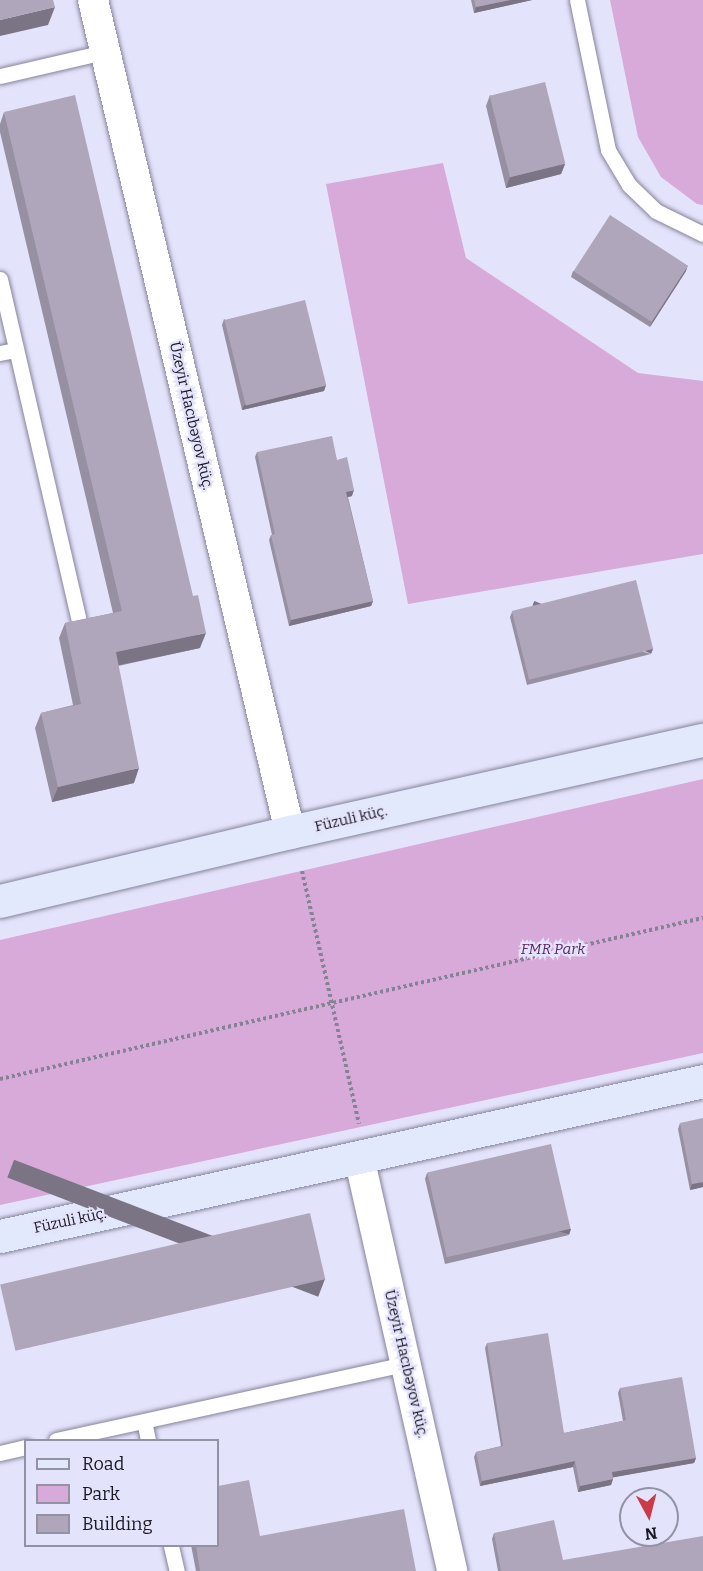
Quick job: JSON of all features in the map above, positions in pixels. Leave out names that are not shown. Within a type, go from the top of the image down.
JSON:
[{"type":"street","name":"Üzeyir Hacıbəyov küç.","points":[[93,0],[290,832]]},
{"type":"street","name":"Füzuli küç.","points":[[0,901],[290,832],[703,740]]},
{"type":"street","name":"Füzuli küç.","points":[[0,1236],[359,1142],[703,1081]]},
{"type":"street","name":"Üzeyir Hacıbəyov küç.","points":[[359,1142],[452,1571]]},
{"type":"lane","points":[[577,0],[608,150],[629,185],[656,211],[703,234]]},
{"type":"lane","points":[[0,76],[105,52]]},
{"type":"lane","points":[[0,279],[79,622]]},
{"type":"lane","points":[[0,353],[16,350]]},
{"type":"lane","points":[[61,1439],[406,1364]]},
{"type":"lane","points":[[144,1421],[148,1439]]},
{"type":"lane","points":[[0,1453],[24,1447]]},
{"type":"lane","points":[[171,1547],[177,1571]]},
{"type":"path","points":[[302,871],[359,1142]]},
{"type":"path","points":[[0,1079],[703,918]]},
{"type":"green space","points":[[610,0],[703,0],[703,205],[697,204],[661,177],[638,137]]},
{"type":"green space","points":[[443,163],[466,258],[638,373],[703,381],[703,554],[408,604],[326,184]]},
{"type":"green space","name":"FMR Park","points":[[703,779],[703,1053],[0,1205],[0,940]]},
{"type":"building","points":[[0,0],[53,0],[55,7],[0,20]]},
{"type":"building","points":[[474,0],[510,0],[476,7]]},
{"type":"building","points":[[545,82],[565,164],[510,177],[490,96]]},
{"type":"building","points":[[75,95],[193,596],[198,595],[206,633],[116,652],[139,768],[58,787],[41,713],[81,704],[65,623],[122,611],[4,112]]},
{"type":"building","points":[[610,215],[688,266],[652,322],[574,271]]},
{"type":"building","points":[[305,300],[326,385],[246,405],[224,320]]},
{"type":"building","points":[[332,436],[337,460],[347,457],[354,490],[346,492],[373,601],[291,620],[271,535],[275,534],[257,452]]},
{"type":"building","points":[[636,580],[653,649],[529,680],[512,611]]},
{"type":"building","points":[[703,1118],[703,1182],[692,1184],[680,1123]]},
{"type":"building","points":[[551,1144],[571,1229],[447,1257],[427,1173]]},
{"type":"building","points":[[310,1213],[325,1279],[15,1351],[0,1285]]},
{"type":"building","points":[[548,1333],[564,1433],[626,1420],[620,1388],[682,1377],[696,1458],[612,1472],[613,1479],[580,1486],[575,1461],[482,1481],[476,1452],[503,1446],[487,1343]]},
{"type":"building","points":[[249,1480],[260,1536],[404,1509],[416,1571],[200,1571],[196,1547],[219,1547],[219,1486]]},
{"type":"building","points":[[554,1520],[563,1560],[639,1547],[679,1547],[679,1540],[703,1536],[703,1571],[501,1571],[494,1533]]}]
